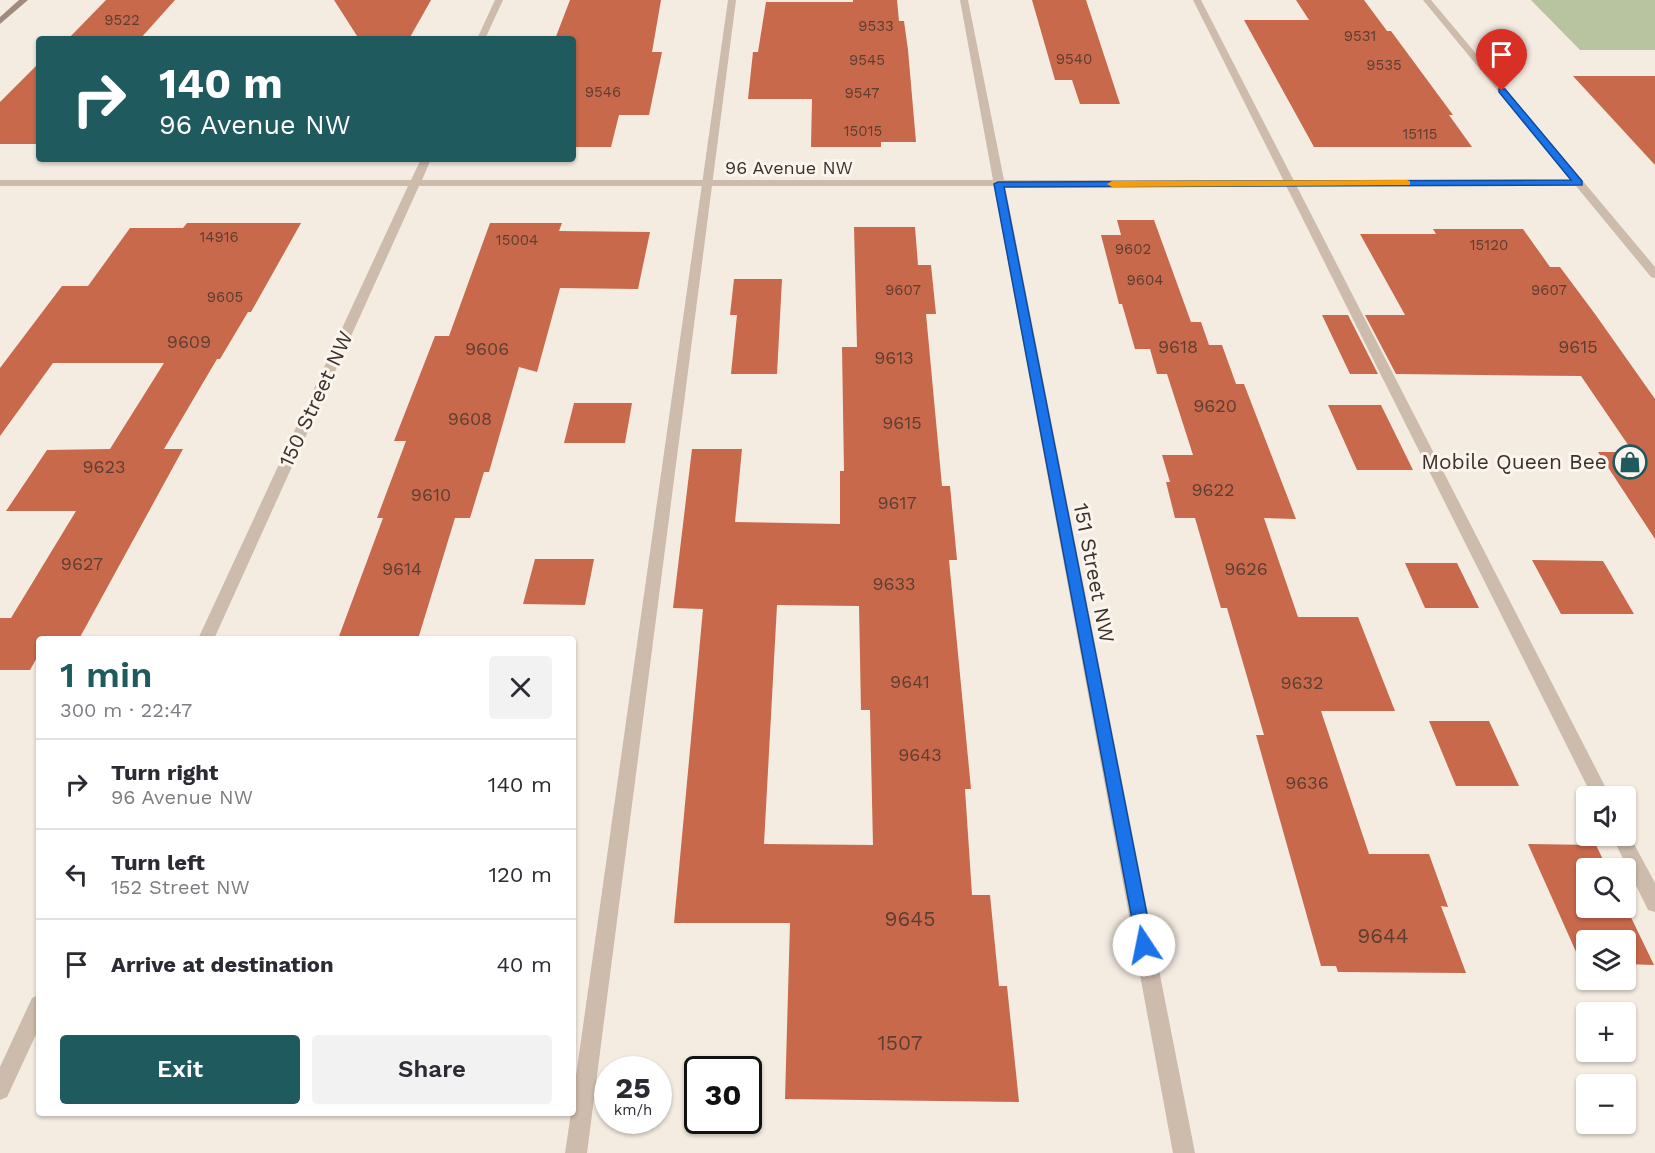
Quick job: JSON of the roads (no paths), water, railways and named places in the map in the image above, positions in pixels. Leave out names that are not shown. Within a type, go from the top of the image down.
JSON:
[{"type":"main road","points":[[0,21],[24,0]]},
{"type":"street","points":[[482,36],[499,0]]},
{"type":"street","points":[[576,1153],[732,0]]},
{"type":"street","name":"151 Street NW","points":[[964,0],[1184,1153]]},
{"type":"street","points":[[1197,0],[1596,786]]},
{"type":"street","points":[[1427,0],[1655,274]]},
{"type":"street","name":"150 Street NW","points":[[207,636],[425,162]]},
{"type":"street","name":"96 Avenue NW","points":[[0,183],[1579,183]]},
{"type":"street","points":[[1626,846],[1655,903]]},
{"type":"street","points":[[0,1090],[36,1012]]},
{"type":"place","name":"Mobile Queen Bee","points":[[1630,462]]}]
